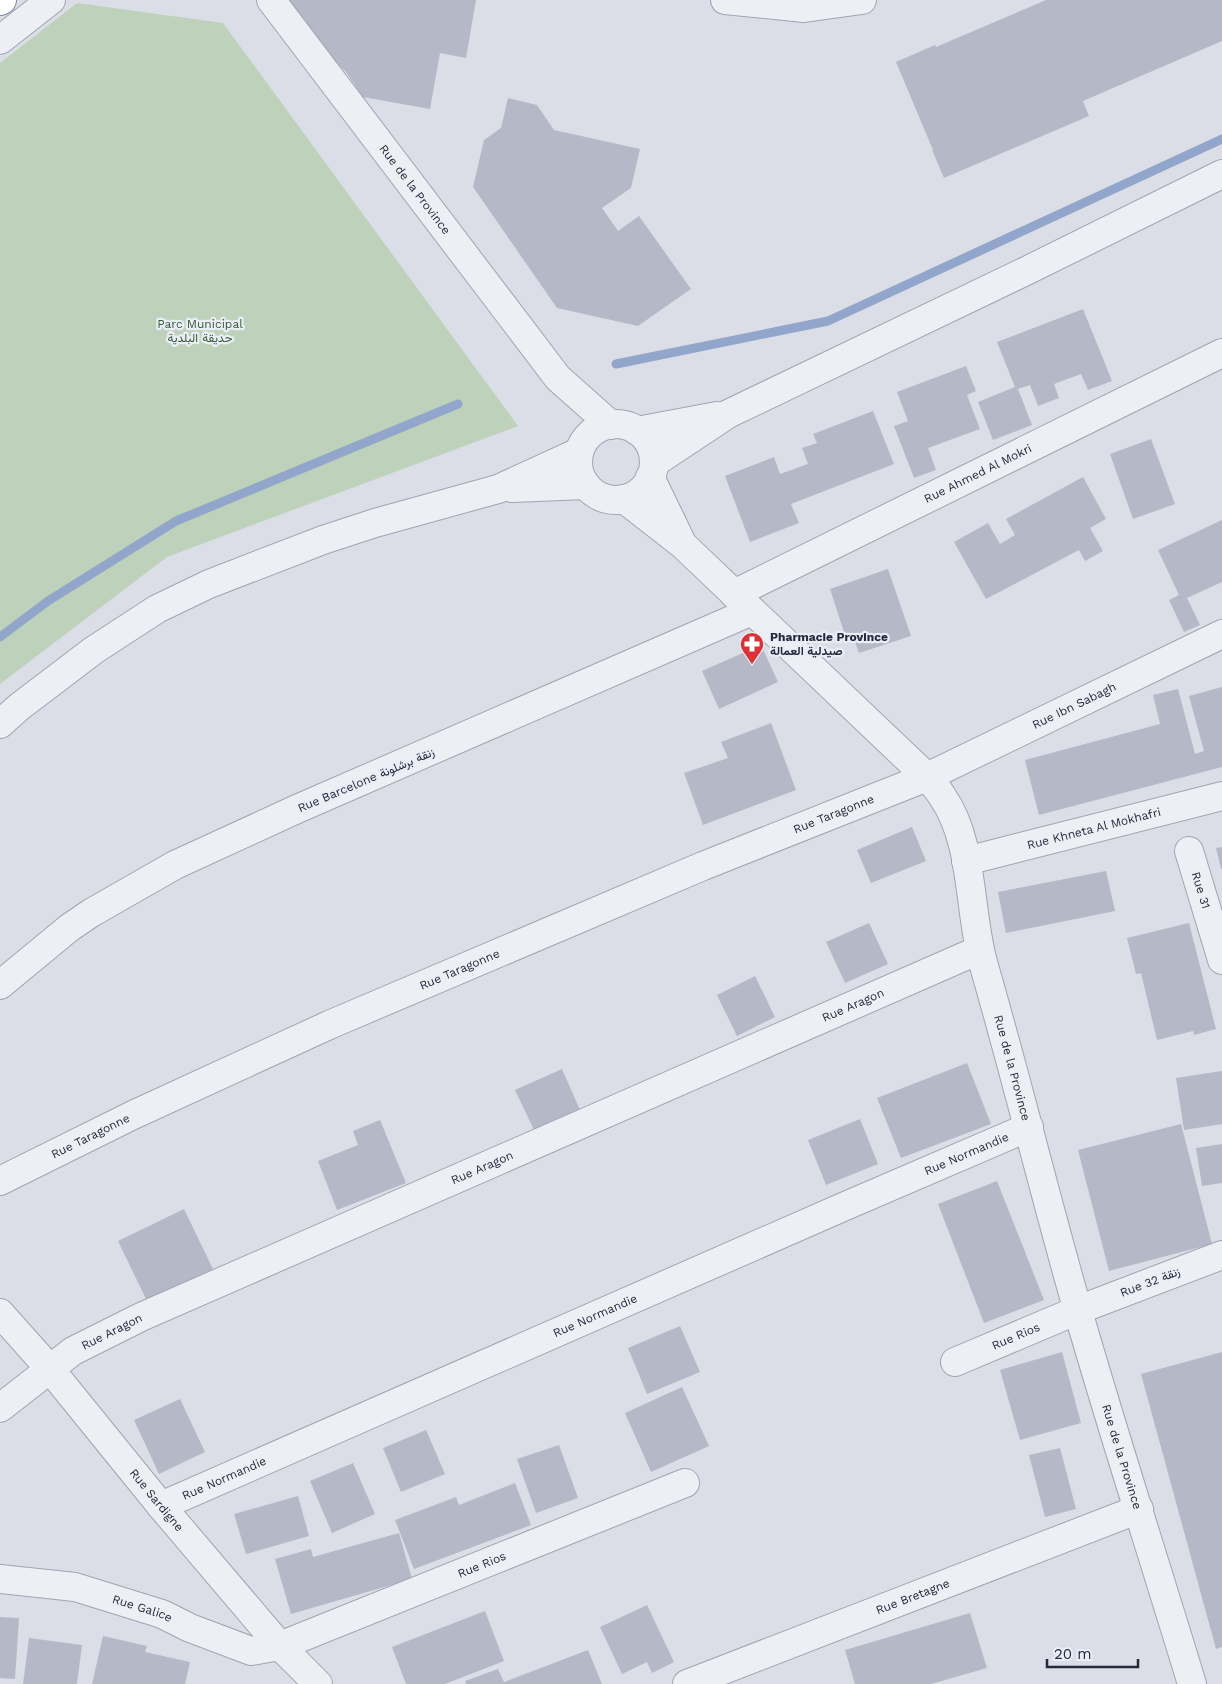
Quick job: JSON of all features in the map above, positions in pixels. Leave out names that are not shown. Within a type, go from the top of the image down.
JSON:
[{"type":"street","points":[[0,40],[51,0]]},
{"type":"street","points":[[725,0],[804,8],[862,0]]},
{"type":"street","name":"Rue de la Province","points":[[269,3],[558,378],[611,425]]},
{"type":"street","points":[[652,470],[728,414],[1026,271],[1222,174]]},
{"type":"street","name":"Rue Ahmed Al Mokri","points":[[743,603],[1222,354]]},
{"type":"street","name":"Rue de la Province","points":[[558,378],[582,447]]},
{"type":"street","points":[[637,431],[728,414]]},
{"type":"street","points":[[611,425],[629,427],[637,431],[648,442],[653,456],[652,470],[647,484],[636,494],[624,499],[613,500],[593,492],[580,475],[578,464],[582,447],[592,433],[601,427],[611,425]]},
{"type":"street","points":[[0,724],[19,707],[94,650],[158,609],[209,584],[323,540],[498,489],[582,447]]},
{"type":"street","name":"Rue de la Province","points":[[652,470],[682,545]]},
{"type":"street","points":[[498,489],[586,485]]},
{"type":"street","name":"Rue de la Province","points":[[624,499],[682,545],[927,778],[942,796],[952,814],[966,861],[979,950],[1078,1310],[1192,1684]]},
{"type":"street","name":"Rue Barcelone زنقة برشلونة","points":[[0,985],[76,923],[120,895],[176,865],[743,603]]},
{"type":"street","name":"Rue Ibn Sabagh","points":[[927,778],[1222,634]]},
{"type":"street","name":"Rue Taragonne","points":[[0,1181],[133,1115],[338,1021],[704,866],[927,778]]},
{"type":"street","name":"Rue Khneta Al Mokhafri","points":[[966,861],[1222,796]]},
{"type":"street","name":"Rue 31","points":[[1189,851],[1222,960]]},
{"type":"street","name":"Rue Aragon","points":[[0,1408],[72,1351],[141,1317],[979,950]]},
{"type":"street","name":"Rue Normandie","points":[[161,1506],[1029,1127]]},
{"type":"street","name":"Rue 32 زنقة","points":[[1078,1310],[1222,1255]]},
{"type":"street","name":"Rue Rios","points":[[955,1362],[1078,1310]]},
{"type":"street","name":"Rue Sardigne","points":[[0,1313],[50,1369],[161,1506],[280,1646],[318,1684]]},
{"type":"street","name":"Rue Rios","points":[[280,1646],[685,1483]]},
{"type":"street","name":"Rue Bretagne","points":[[687,1684],[1139,1509]]},
{"type":"street","name":"Rue Galice","points":[[0,1579],[75,1587],[162,1614],[190,1628],[251,1651],[280,1646]]},
{"type":"green space","name":"Parc Municipal حديقة البلدية","points":[[77,3],[223,23],[518,426],[167,557],[0,684],[0,63]]},
{"type":"building","points":[[272,0],[476,0],[466,58],[440,53],[430,109],[363,97],[346,72]]},
{"type":"building","points":[[1046,0],[1222,0],[1222,41],[1083,101],[1089,116],[944,178],[896,62]]},
{"type":"building","points":[[508,98],[537,105],[554,130],[640,149],[631,188],[602,208],[618,231],[639,216],[691,289],[638,326],[557,308],[473,187],[484,140],[501,128]]},
{"type":"building","points":[[1083,309],[1112,381],[1088,390],[1081,374],[1054,384],[1059,398],[1038,406],[1030,385],[1018,389],[1032,425],[993,440],[978,402],[1015,387],[997,342]]},
{"type":"building","points":[[966,366],[976,391],[967,395],[980,429],[928,448],[936,470],[914,478],[894,426],[908,421],[897,392]]},
{"type":"building","points":[[873,411],[894,464],[791,504],[799,523],[750,542],[725,476],[774,457],[780,474],[808,464],[802,448],[817,443],[813,434]]},
{"type":"building","points":[[1151,439],[1175,504],[1133,519],[1110,454]]},
{"type":"building","points":[[1083,477],[1106,519],[1090,528],[1103,551],[1085,561],[1079,550],[986,599],[954,542],[988,523],[1000,544],[1015,535],[1006,519]]},
{"type":"building","points":[[1222,520],[1222,582],[1187,598],[1200,625],[1184,632],[1169,600],[1179,595],[1158,550]]},
{"type":"building","points":[[888,569],[911,636],[859,653],[852,633],[845,635],[830,589]]},
{"type":"building","points":[[761,645],[778,682],[719,709],[702,671]]},
{"type":"building","points":[[1222,687],[1222,767],[1039,815],[1025,760],[1160,724],[1153,695],[1178,689],[1195,754],[1204,751],[1189,696]]},
{"type":"building","points":[[771,723],[796,790],[703,825],[684,773],[728,758],[721,742]]},
{"type":"building","points":[[912,827],[926,861],[871,883],[857,850]]},
{"type":"building","points":[[1222,847],[1222,869],[1221,869],[1216,848]]},
{"type":"building","points":[[1106,871],[1115,911],[1006,933],[998,892]]},
{"type":"building","points":[[869,923],[888,964],[845,983],[826,942]]},
{"type":"building","points":[[1189,923],[1216,1029],[1194,1035],[1193,1031],[1157,1040],[1141,973],[1136,974],[1127,938]]},
{"type":"building","points":[[755,976],[775,1017],[737,1036],[717,995]]},
{"type":"building","points":[[967,1063],[991,1124],[901,1158],[877,1098]]},
{"type":"building","points":[[562,1069],[580,1110],[534,1130],[515,1090]]},
{"type":"building","points":[[1222,1071],[1222,1124],[1184,1130],[1176,1078]]},
{"type":"building","points":[[860,1119],[878,1164],[826,1185],[808,1140]]},
{"type":"building","points":[[380,1120],[406,1183],[337,1210],[318,1161],[358,1145],[353,1131]]},
{"type":"building","points":[[1181,1124],[1212,1244],[1109,1271],[1078,1150]]},
{"type":"building","points":[[1222,1144],[1222,1183],[1202,1186],[1196,1148]]},
{"type":"building","points":[[997,1181],[1044,1300],[984,1323],[938,1204]]},
{"type":"building","points":[[184,1209],[213,1269],[147,1301],[118,1241]]},
{"type":"building","points":[[680,1326],[700,1372],[647,1394],[628,1348]]},
{"type":"building","points":[[1062,1352],[1081,1423],[1020,1440],[1000,1370]]},
{"type":"building","points":[[1222,1352],[1222,1647],[1216,1649],[1141,1374]]},
{"type":"building","points":[[682,1387],[709,1446],[651,1472],[625,1413]]},
{"type":"building","points":[[180,1399],[205,1452],[159,1474],[134,1420]]},
{"type":"building","points":[[426,1430],[445,1474],[401,1492],[383,1448]]},
{"type":"building","points":[[559,1445],[578,1498],[536,1513],[517,1459]]},
{"type":"building","points":[[1060,1448],[1076,1509],[1045,1517],[1029,1455]]},
{"type":"building","points":[[353,1463],[375,1514],[332,1533],[310,1481]]},
{"type":"building","points":[[515,1483],[531,1525],[414,1569],[395,1520],[456,1497],[459,1505]]},
{"type":"building","points":[[298,1496],[309,1536],[246,1554],[234,1514]]},
{"type":"building","points":[[399,1533],[412,1579],[291,1614],[275,1559],[311,1549],[313,1557]]},
{"type":"building","points":[[647,1605],[674,1662],[652,1673],[647,1662],[622,1674],[600,1627]]},
{"type":"building","points":[[485,1611],[504,1661],[445,1684],[406,1684],[392,1647]]},
{"type":"building","points":[[970,1613],[987,1668],[931,1684],[855,1684],[845,1650]]},
{"type":"building","points":[[0,1617],[19,1618],[15,1679],[0,1678]]},
{"type":"building","points":[[103,1636],[147,1646],[145,1652],[190,1662],[185,1684],[92,1684]]},
{"type":"building","points":[[29,1638],[82,1645],[77,1684],[23,1684]]},
{"type":"building","points":[[588,1650],[602,1684],[466,1684],[465,1681],[498,1669],[504,1682]]},
{"type":"waterway","points":[[616,364],[828,321],[1222,139]]},
{"type":"waterway","points":[[0,637],[48,601],[176,521],[458,404]]},
{"type":"place","name":"Pharmacie Province صيدلية العمالة","points":[[752,665]]}]
